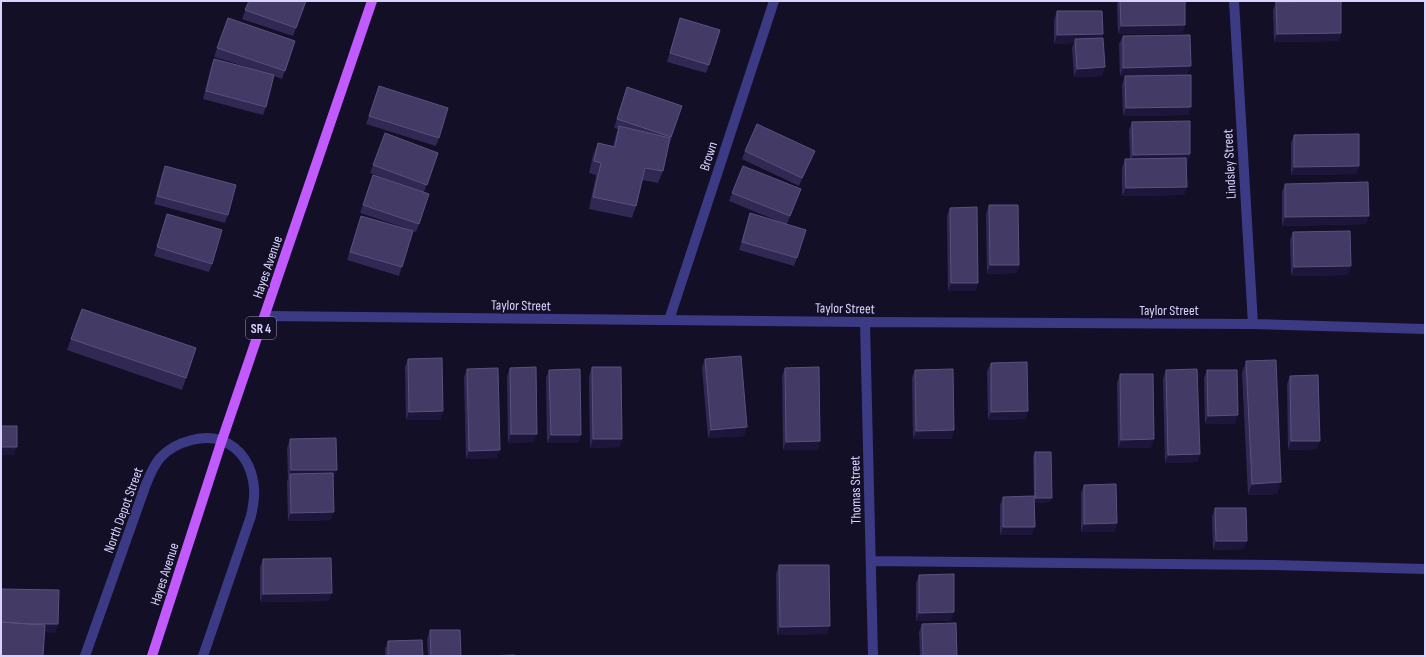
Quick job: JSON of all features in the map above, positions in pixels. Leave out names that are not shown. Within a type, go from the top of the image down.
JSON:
[{"type":"main road","name":"Hayes Avenue","points":[[152,656],[222,440],[372,1]]},
{"type":"street","name":"Brown","points":[[669,320],[774,1]]},
{"type":"street","name":"Lindsley Street","points":[[1234,1],[1253,324]]},
{"type":"street","name":"Taylor Street","points":[[265,316],[1253,324],[1425,329]]},
{"type":"street","name":"Thomas Street","points":[[865,322],[874,656]]},
{"type":"street","name":"North Depot Street","points":[[85,656],[145,488],[157,462],[170,449],[187,441],[205,438],[222,440]]},
{"type":"street","points":[[203,656],[251,516],[254,502],[253,483],[246,461],[235,448],[222,440]]},
{"type":"street","points":[[871,561],[1273,565],[1425,569]]},
{"type":"building","points":[[249,1],[306,1],[296,28],[245,10]]},
{"type":"building","points":[[1120,1],[1185,1],[1185,25],[1121,26]]},
{"type":"building","points":[[1341,1],[1341,33],[1277,34],[1276,2]]},
{"type":"building","points":[[1057,11],[1102,11],[1103,34],[1057,35]]},
{"type":"building","points":[[228,18],[295,41],[285,71],[217,48]]},
{"type":"building","points":[[680,18],[720,30],[709,65],[670,53]]},
{"type":"building","points":[[1190,35],[1191,66],[1123,68],[1123,36]]},
{"type":"building","points":[[1103,38],[1105,67],[1077,69],[1075,39]]},
{"type":"building","points":[[214,59],[274,75],[266,107],[206,91]]},
{"type":"building","points":[[1191,75],[1191,107],[1126,108],[1125,76]]},
{"type":"building","points":[[379,86],[448,108],[439,138],[369,116]]},
{"type":"building","points":[[627,87],[682,106],[671,137],[617,119]]},
{"type":"building","points":[[1190,121],[1190,154],[1133,155],[1132,122]]},
{"type":"building","points":[[757,124],[815,151],[802,178],[745,151]]},
{"type":"building","points":[[619,126],[670,138],[663,171],[645,168],[636,206],[593,197],[601,163],[594,161],[598,143],[615,147]]},
{"type":"building","points":[[385,133],[438,153],[427,185],[373,165]]},
{"type":"building","points":[[1359,134],[1359,166],[1294,167],[1294,135]]},
{"type":"building","points":[[1186,158],[1187,187],[1126,188],[1125,159]]},
{"type":"building","points":[[165,166],[236,185],[228,215],[157,196]]},
{"type":"building","points":[[743,166],[801,189],[790,216],[732,193]]},
{"type":"building","points":[[373,175],[429,194],[419,224],[363,205]]},
{"type":"building","points":[[1368,182],[1369,216],[1285,217],[1285,184]]},
{"type":"building","points":[[989,205],[1018,205],[1019,265],[990,265]]},
{"type":"building","points":[[977,207],[978,283],[951,283],[950,208]]},
{"type":"building","points":[[750,213],[806,230],[797,258],[742,242]]},
{"type":"building","points":[[167,214],[222,230],[212,264],[157,247]]},
{"type":"building","points":[[361,216],[413,231],[402,267],[350,252]]},
{"type":"building","points":[[1350,231],[1351,266],[1294,267],[1293,232]]},
{"type":"building","points":[[82,309],[196,348],[186,378],[71,339]]},
{"type":"building","points":[[741,356],[747,427],[711,430],[705,359]]},
{"type":"building","points":[[442,358],[443,411],[409,412],[408,359]]},
{"type":"building","points":[[1276,360],[1281,482],[1252,484],[1246,361]]},
{"type":"building","points":[[1027,362],[1028,411],[991,412],[991,363]]},
{"type":"building","points":[[536,367],[537,434],[511,434],[510,368]]},
{"type":"building","points":[[592,367],[621,367],[622,439],[593,439]]},
{"type":"building","points":[[819,367],[820,441],[786,442],[785,368]]},
{"type":"building","points":[[498,368],[500,450],[469,451],[467,369]]},
{"type":"building","points":[[580,369],[581,435],[551,435],[549,370]]},
{"type":"building","points":[[953,369],[954,430],[916,431],[915,370]]},
{"type":"building","points":[[1197,369],[1200,454],[1168,455],[1166,370]]},
{"type":"building","points":[[1207,370],[1237,370],[1238,415],[1208,416]]},
{"type":"building","points":[[1120,374],[1153,374],[1154,439],[1121,440]]},
{"type":"building","points":[[1318,375],[1320,441],[1291,441],[1290,376]]},
{"type":"building","points":[[1,426],[17,426],[17,447],[1,447]]},
{"type":"building","points":[[336,438],[337,470],[291,470],[290,439]]},
{"type":"building","points":[[1035,452],[1051,452],[1052,498],[1035,498]]},
{"type":"building","points":[[333,473],[334,512],[291,513],[290,474]]},
{"type":"building","points":[[1116,484],[1117,523],[1084,524],[1084,485]]},
{"type":"building","points":[[1034,496],[1035,527],[1003,527],[1003,497]]},
{"type":"building","points":[[1215,508],[1246,508],[1247,541],[1216,541]]},
{"type":"building","points":[[331,558],[332,593],[263,594],[263,559]]},
{"type":"building","points":[[779,565],[829,565],[830,626],[780,627]]},
{"type":"building","points":[[954,574],[954,612],[919,613],[919,575]]},
{"type":"building","points":[[1,589],[59,590],[58,624],[1,622]]},
{"type":"building","points":[[1,622],[45,625],[43,656],[1,656]]},
{"type":"building","points":[[956,623],[957,656],[923,656],[922,624]]},
{"type":"building","points":[[430,630],[460,630],[461,656],[431,656]]},
{"type":"building","points":[[422,640],[423,656],[388,656],[388,641]]},
{"type":"building","points":[[515,655],[515,656],[483,656]]}]
